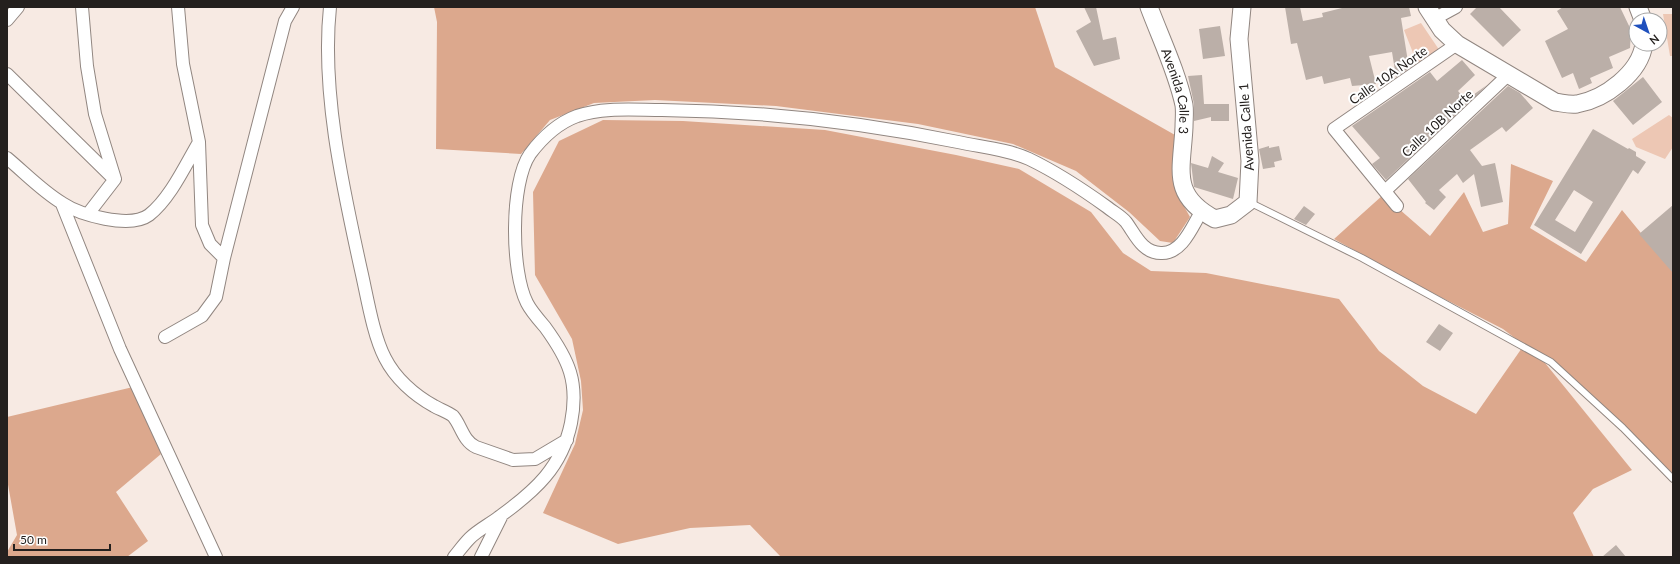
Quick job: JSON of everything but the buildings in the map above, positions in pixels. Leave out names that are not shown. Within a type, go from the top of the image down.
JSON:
[{"type":"street","points":[[7,20],[18,7]]},
{"type":"street","points":[[82,7],[86,66],[94,107],[115,179]]},
{"type":"street","points":[[178,7],[183,64],[199,142],[202,224],[210,244],[224,258]]},
{"type":"street","points":[[165,337],[202,316],[216,297],[224,258],[285,21],[293,7]]},
{"type":"street","points":[[330,7],[328,24],[329,82],[345,198],[372,318],[385,358],[405,386],[433,406],[452,416],[460,430],[472,445],[476,447],[513,460],[535,459],[567,440]]},
{"type":"street","name":"Avenida Calle 3","points":[[1149,7],[1181,90],[1185,110],[1180,179],[1193,204],[1201,212]]},
{"type":"street","name":"Avenida Calle 1","points":[[1242,7],[1239,39],[1250,161],[1248,202]]},
{"type":"street","points":[[1456,7],[1431,13],[1442,30],[1457,44],[1555,102],[1578,104],[1598,96],[1613,87],[1631,71],[1641,58],[1642,52]]},
{"type":"street","name":"Calle 10A Norte","points":[[1385,191],[1334,129],[1457,44]]},
{"type":"street","points":[[7,74],[115,179]]},
{"type":"street","name":"Calle 10B Norte","points":[[1385,191],[1508,75]]},
{"type":"street","points":[[454,557],[471,537],[503,515],[540,484],[558,462],[567,440],[575,396],[570,372],[564,354],[527,304],[517,274],[516,244],[518,188],[529,156],[553,129],[576,117],[613,110],[703,110],[798,117],[890,128],[1009,153],[1029,159],[1070,182],[1124,221],[1136,239],[1149,250],[1162,254],[1174,249],[1183,242],[1201,212],[1215,220],[1231,215],[1248,202]]},
{"type":"street","points":[[7,158],[62,204],[88,214],[123,222],[138,220],[149,215],[164,200],[199,142]]},
{"type":"street","points":[[88,214],[115,179]]},
{"type":"street","points":[[1385,191],[1397,206]]},
{"type":"street","points":[[62,204],[120,349],[216,557]]},
{"type":"street","points":[[481,557],[503,515]]},
{"type":"lane","points":[[1248,202],[1368,262],[1551,362],[1623,428],[1673,480]]},
{"type":"shaded area","points":[[434,7],[1035,7],[1055,67],[1175,135],[1175,190],[1190,217],[1173,243],[1160,241],[1129,212],[1076,171],[1013,144],[918,124],[776,106],[655,100],[594,103],[550,120],[521,154],[436,149],[437,22]]},
{"type":"shaded area","points":[[1668,14],[1673,14],[1673,56],[1670,56],[1668,44]]},
{"type":"shaded area","points":[[1421,23],[1442,54],[1419,68],[1404,30]]},
{"type":"shaded area","points":[[1669,115],[1673,118],[1673,147],[1665,159],[1636,147],[1632,139]]},
{"type":"shaded area","points":[[603,120],[683,121],[825,130],[956,155],[1019,169],[1091,212],[1123,253],[1151,271],[1206,273],[1339,299],[1379,351],[1423,386],[1476,414],[1524,345],[1503,329],[1421,287],[1334,239],[1383,195],[1430,236],[1464,192],[1483,232],[1508,224],[1511,164],[1553,181],[1530,228],[1586,262],[1622,210],[1673,272],[1673,476],[1559,371],[1541,358],[1632,470],[1593,489],[1573,513],[1594,557],[781,557],[750,525],[690,528],[618,544],[543,513],[575,444],[583,410],[581,381],[572,339],[535,275],[533,192],[559,141]]},
{"type":"shaded area","points":[[133,387],[161,454],[116,492],[148,541],[127,557],[7,557],[7,552],[17,535],[7,479],[7,417]]}]
